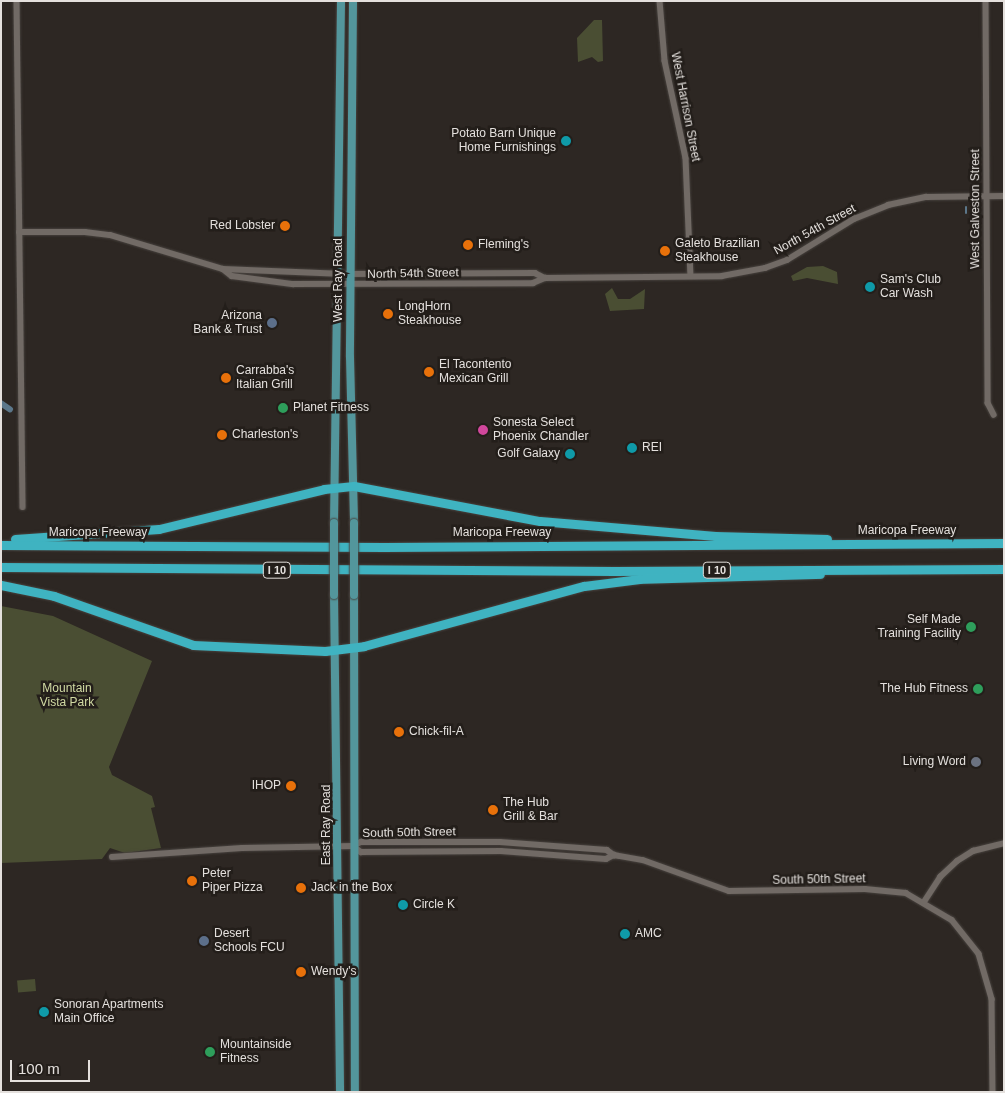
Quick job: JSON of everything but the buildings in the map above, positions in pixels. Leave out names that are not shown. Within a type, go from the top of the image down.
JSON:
[{"type":"highway","points":[[1,540],[159,530],[334,488],[354,486],[540,521],[707,535],[802,537],[880,544]]},
{"type":"highway","name":"Maricopa Freeway","points":[[1,545],[384,547],[1004,543]]},
{"type":"highway","name":"I 10","points":[[1,567],[1004,569]]},
{"type":"highway","points":[[1,585],[54,596],[193,645],[335,651],[354,648],[584,586],[640,579],[803,576],[880,569]]},
{"type":"main road","name":"West Ray Road","points":[[334,558],[336,274],[341,1]]},
{"type":"main road","name":"West Ray Road","points":[[353,1],[350,285],[354,558]]},
{"type":"main road","name":"East Ray Road","points":[[334,558],[335,651],[346,846],[355,1092]]},
{"type":"main road","name":"East Ray Road","points":[[340,1092],[346,846],[354,648],[354,558]]},
{"type":"street","points":[[17,1],[23,507]]},
{"type":"street","name":"West Harrison Street","points":[[660,1],[665,61],[686,158],[691,276]]},
{"type":"street","name":"West Galveston Street","points":[[986,1],[988,403],[994,416]]},
{"type":"street","name":"North 54th Street","points":[[223,269],[232,276],[262,282],[336,285],[534,282],[545,278],[737,275],[787,260],[858,217],[888,205],[918,198],[1004,196]]},
{"type":"street","name":"North 54th Street","points":[[19,232],[85,232],[110,235],[223,269],[336,274],[448,271],[535,273],[545,278]]},
{"type":"street","name":"South 50th Street","points":[[112,858],[242,848],[346,846],[361,842],[500,842],[607,850],[614,855],[643,860],[729,891],[865,889],[894,891],[924,902],[940,911],[960,929],[984,967],[992,999],[993,1092]]},
{"type":"street","points":[[924,902],[940,877],[957,861],[973,851],[1004,843]]},
{"type":"street","name":"South 50th Street","points":[[346,846],[361,852],[500,851],[606,859],[614,855]]},
{"type":"green space","points":[[594,20],[602,20],[603,61],[598,62],[592,57],[578,62],[577,38]]},
{"type":"green space","points":[[823,266],[837,272],[838,284],[807,278],[793,281],[791,276],[807,267]]},
{"type":"green space","points":[[612,288],[618,299],[630,299],[645,289],[644,309],[610,311],[605,294]]},
{"type":"green space","name":"Mountain Vista Park","points":[[1,606],[53,616],[152,661],[109,767],[112,775],[152,796],[155,807],[151,808],[161,848],[125,853],[110,848],[102,859],[1,863]]},
{"type":"green space","points":[[35,979],[36,991],[18,993],[17,981]]},
{"type":"waterway","points":[[966,207],[966,213]]},
{"type":"waterway","points":[[1,403],[10,409]]},
{"type":"place","name":"Potato Barn Unique Home Furnishings","points":[[566,141]]},
{"type":"place","name":"Red Lobster","points":[[285,226]]},
{"type":"place","name":"Fleming's","points":[[468,245]]},
{"type":"place","name":"Galeto Brazilian Steakhouse","points":[[665,251]]},
{"type":"place","name":"Sam's Club Car Wash","points":[[870,287]]},
{"type":"place","name":"LongHorn Steakhouse","points":[[388,314]]},
{"type":"place","name":"Arizona Bank & Trust","points":[[272,323]]},
{"type":"place","name":"El Tacontento Mexican Grill","points":[[429,372]]},
{"type":"place","name":"Carrabba's Italian Grill","points":[[226,378]]},
{"type":"place","name":"Planet Fitness","points":[[283,408]]},
{"type":"place","name":"Sonesta Select Phoenix Chandler","points":[[483,430]]},
{"type":"place","name":"Charleston's","points":[[222,435]]},
{"type":"place","name":"REI","points":[[632,448]]},
{"type":"place","name":"Golf Galaxy","points":[[570,454]]},
{"type":"place","name":"Self Made Training Facility","points":[[971,627]]},
{"type":"place","name":"The Hub Fitness","points":[[978,689]]},
{"type":"place","name":"Chick-fil-A","points":[[399,732]]},
{"type":"place","name":"Living Word","points":[[976,762]]},
{"type":"place","name":"IHOP","points":[[291,786]]},
{"type":"place","name":"The Hub Grill & Bar","points":[[493,810]]},
{"type":"place","name":"Peter Piper Pizza","points":[[192,881]]},
{"type":"place","name":"Jack in the Box","points":[[301,888]]},
{"type":"place","name":"Circle K","points":[[403,905]]},
{"type":"place","name":"AMC","points":[[625,934]]},
{"type":"place","name":"Desert Schools FCU","points":[[204,941]]},
{"type":"place","name":"Wendy's","points":[[301,972]]},
{"type":"place","name":"Sonoran Apartments Main Office","points":[[44,1012]]},
{"type":"place","name":"Mountainside Fitness","points":[[210,1052]]}]
